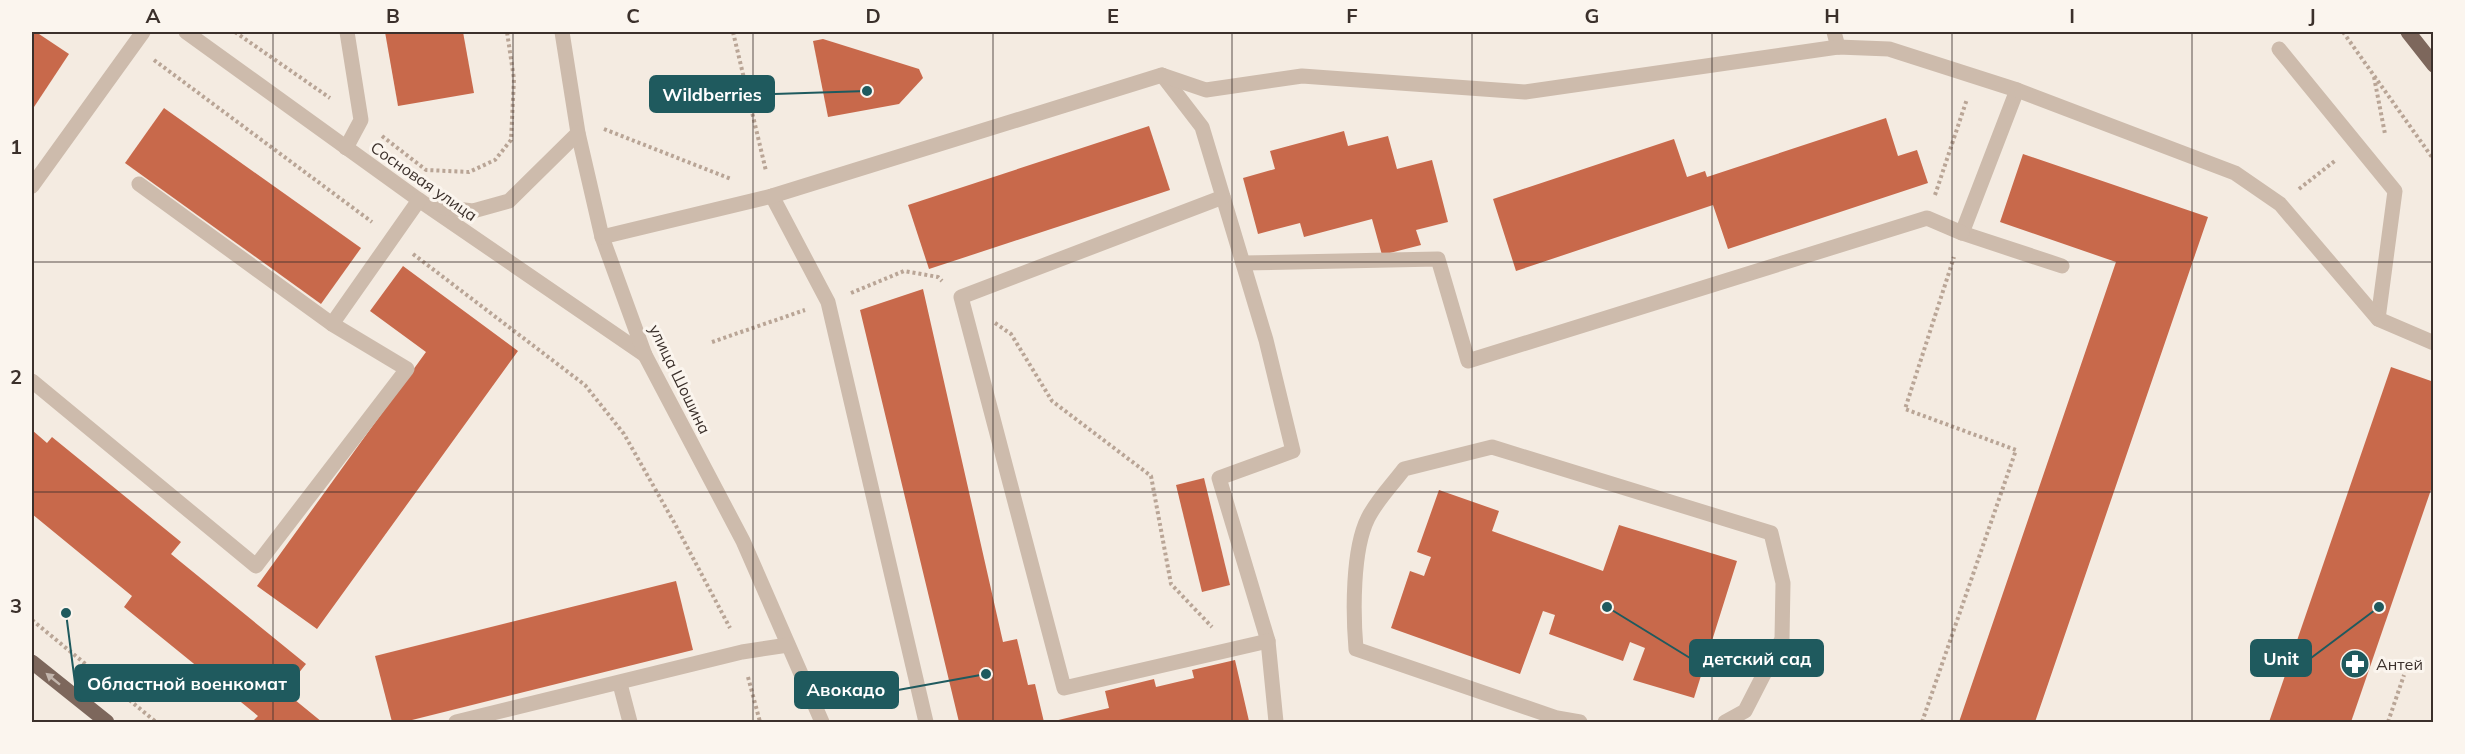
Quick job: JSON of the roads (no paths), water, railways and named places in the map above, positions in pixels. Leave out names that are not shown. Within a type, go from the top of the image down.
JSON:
[{"type":"main road","points":[[2408,32],[2433,65]]},
{"type":"main road","points":[[32,662],[107,723]]},
{"type":"street","points":[[32,186],[143,32]]},
{"type":"street","name":"Сосновая улица","points":[[186,32],[423,203],[645,355]]},
{"type":"street","points":[[346,148],[361,120],[347,32]]},
{"type":"street","name":"улица Шошина","points":[[562,32],[578,133],[602,237],[645,355],[743,541],[822,723]]},
{"type":"street","points":[[1834,32],[1838,47]]},
{"type":"street","points":[[602,237],[772,196],[1162,75],[1206,90],[1302,76],[1525,92],[1838,47],[1889,49],[2017,90],[2235,173],[2280,204],[2378,319],[2433,343]]},
{"type":"street","points":[[2279,49],[2395,191],[2378,319]]},
{"type":"street","points":[[1162,75],[1202,127],[1243,262],[1293,451],[1219,478],[1268,641],[1276,723]]},
{"type":"street","points":[[1962,233],[2017,90]]},
{"type":"street","points":[[332,324],[392,238],[423,203],[473,211],[509,201],[578,133]]},
{"type":"street","points":[[32,381],[256,566],[407,369],[332,324],[139,184]]},
{"type":"street","points":[[772,196],[828,302],[926,723]]},
{"type":"street","points":[[1223,197],[961,297],[1064,688],[1268,641]]},
{"type":"street","points":[[1243,262],[1438,259],[1468,361],[1927,218],[1962,233],[2062,266]]},
{"type":"street","points":[[1580,723],[1556,720],[1356,649],[1353,611],[1357,564],[1368,518],[1404,469],[1492,447],[1772,533],[1783,583],[1782,639],[1745,711],[1725,723]]},
{"type":"street","points":[[456,723],[742,652],[788,645]]},
{"type":"street","points":[[620,684],[630,723]]},
{"type":"place","name":"Wildberries","points":[[867,91]]},
{"type":"place","name":"детский сад","points":[[1607,607]]},
{"type":"place","name":"Unit","points":[[2379,607]]},
{"type":"place","name":"Областной военкомат","points":[[66,613]]},
{"type":"place","name":"Антей","points":[[2355,664]]},
{"type":"place","name":"Авокадо","points":[[986,674]]}]
